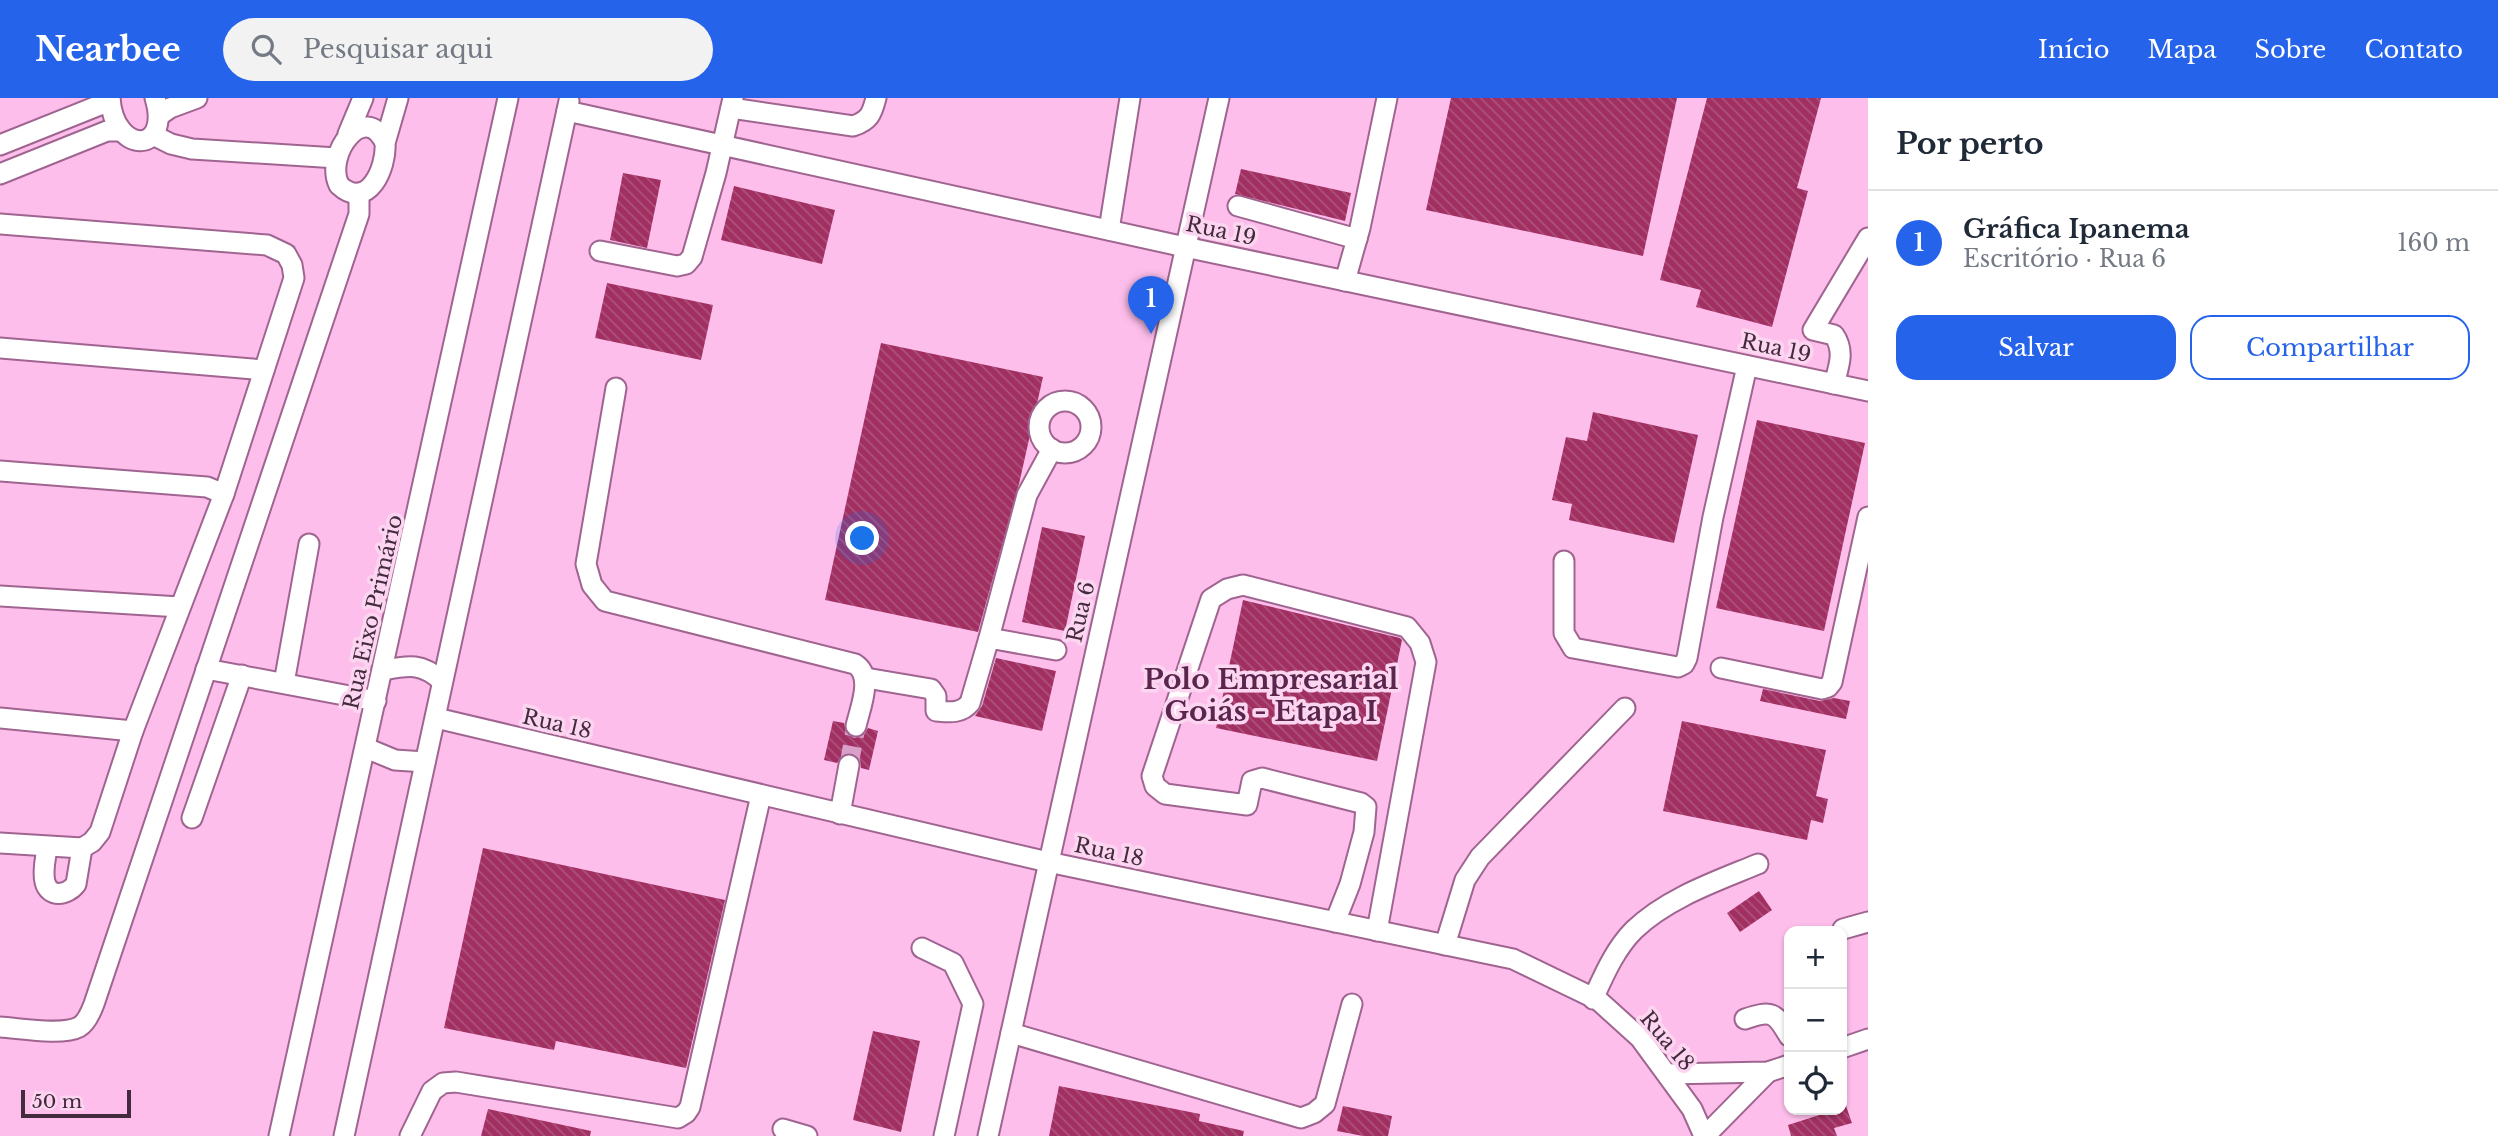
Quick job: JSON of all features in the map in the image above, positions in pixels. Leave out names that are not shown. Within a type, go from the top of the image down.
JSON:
[{"type":"street","points":[[0,123],[4,143],[110,100],[112,116],[120,131],[132,140],[146,139],[153,135],[160,122],[157,106],[170,108],[197,98]]},
{"type":"street","points":[[363,98],[337,158],[335,170],[339,185],[345,190],[359,193],[372,187],[376,181],[398,98]]},
{"type":"street","name":"Rua Eixo Primário","points":[[279,1136],[384,670],[508,98]]},
{"type":"street","points":[[600,251],[677,266],[686,264],[692,257],[732,103],[853,125],[864,122],[872,114],[876,98]]},
{"type":"street","points":[[1109,230],[1130,98]]},
{"type":"street","name":"Rua 6","points":[[989,1136],[1219,98]]},
{"type":"street","points":[[1345,281],[1357,239],[1387,98]]},
{"type":"street","points":[[344,1136],[568,104]]},
{"type":"street","name":"Rua 19","points":[[568,104],[722,145],[1185,247],[1868,391]]},
{"type":"street","points":[[348,134],[369,128],[382,136],[385,143]]},
{"type":"street","points":[[0,174],[107,131],[120,131]]},
{"type":"street","points":[[153,135],[171,145],[192,149],[337,158]]},
{"type":"street","points":[[0,1027],[67,1030],[81,1026],[92,1010],[359,214],[359,193]]},
{"type":"street","points":[[1238,206],[1357,239]]},
{"type":"street","points":[[0,224],[267,245],[280,249],[290,259],[294,278],[224,494],[133,731],[102,827],[92,842],[82,848],[0,843]]},
{"type":"street","points":[[1834,384],[1842,355],[1838,342],[1834,335],[1814,330],[1868,238]]},
{"type":"street","points":[[0,348],[264,370]]},
{"type":"street","points":[[1564,561],[1564,633],[1573,648],[1678,667],[1684,664],[1747,366]]},
{"type":"street","points":[[616,388],[586,564],[592,584],[605,601],[855,664],[863,669],[866,678],[856,726]]},
{"type":"street","points":[[866,678],[931,689],[936,696],[936,711],[957,712],[970,703],[1027,495],[1052,449]]},
{"type":"street","points":[[0,471],[207,487],[224,494]]},
{"type":"street","points":[[1721,668],[1822,689],[1828,687],[1832,682],[1868,517]]},
{"type":"street","points":[[285,683],[309,544]]},
{"type":"street","points":[[1335,922],[1350,884],[1364,832],[1366,807],[1362,803],[1262,778],[1252,781],[1247,805],[1165,794],[1156,786],[1152,776],[1211,598],[1227,589],[1243,585],[1407,627],[1420,643],[1426,662],[1377,931]]},
{"type":"street","points":[[0,596],[180,607]]},
{"type":"street","points":[[989,638],[1056,650]]},
{"type":"street","points":[[384,670],[407,665],[430,670],[442,681]]},
{"type":"street","points":[[206,669],[376,701]]},
{"type":"street","points":[[192,818],[242,675]]},
{"type":"street","points":[[1445,945],[1465,880],[1480,857],[1625,708]]},
{"type":"street","points":[[0,718],[133,731]]},
{"type":"street","name":"Rua 18","points":[[436,718],[1048,862],[1513,959],[1598,1000],[1640,1038],[1692,1109],[1704,1136]]},
{"type":"street","points":[[366,748],[395,760],[425,762]]},
{"type":"street","points":[[839,814],[849,765]]},
{"type":"street","points":[[410,1136],[432,1091],[443,1083],[469,1084],[678,1118],[686,1113],[690,1107],[761,795]]},
{"type":"street","points":[[47,847],[44,880],[52,892],[62,894],[76,884],[82,848]]},
{"type":"street","points":[[1592,999],[1614,955],[1635,930],[1663,909],[1704,887],[1758,864]]},
{"type":"street","points":[[1847,928],[1868,922]]},
{"type":"street","points":[[922,948],[953,963],[973,1004],[944,1136]]},
{"type":"street","points":[[1012,1032],[1301,1118],[1314,1113],[1325,1104],[1352,1004]]},
{"type":"street","points":[[1745,1018],[1764,1012],[1770,1013],[1779,1019],[1784,1028]]},
{"type":"street","points":[[1847,1046],[1868,1039]]},
{"type":"street","points":[[1847,1059],[1868,1053]]},
{"type":"street","points":[[1667,1074],[1768,1072],[1784,1067]]},
{"type":"street","points":[[1704,1136],[1768,1072]]},
{"type":"street","points":[[783,1129],[807,1136]]},
{"type":"building","points":[[1451,98],[1677,98],[1643,256],[1426,210]]},
{"type":"building","points":[[1707,98],[1821,98],[1797,188],[1808,191],[1772,327],[1696,307],[1701,290],[1660,280]]},
{"type":"building","points":[[1241,169],[1351,193],[1345,221],[1235,194]]},
{"type":"building","points":[[623,173],[661,180],[647,248],[610,240]]},
{"type":"building","points":[[734,186],[835,210],[822,264],[721,240]]},
{"type":"building","points":[[607,283],[713,305],[701,360],[595,338]]},
{"type":"building","points":[[881,343],[1043,377],[1019,484],[978,632],[825,600]]},
{"type":"building","points":[[1593,412],[1698,435],[1674,543],[1569,520],[1572,504],[1552,500],[1566,437],[1587,441]]},
{"type":"building","points":[[1757,420],[1865,443],[1824,631],[1716,608]]},
{"type":"building","points":[[1042,527],[1085,536],[1065,631],[1022,622]]},
{"type":"building","points":[[1243,600],[1402,640],[1377,761],[1216,728]]},
{"type":"building","points":[[996,658],[1056,671],[1042,731],[975,716],[982,706]]},
{"type":"building","points":[[1763,689],[1820,701],[1834,698],[1850,701],[1846,719],[1760,701]]},
{"type":"building","points":[[833,721],[844,723],[847,734],[854,738],[864,735],[868,728],[878,731],[869,770],[861,768],[860,760],[852,753],[844,754],[837,763],[824,760]]},
{"type":"building","points":[[1682,721],[1826,750],[1816,796],[1828,799],[1823,823],[1811,820],[1807,840],[1663,811]]},
{"type":"building","points":[[483,848],[725,900],[686,1068],[556,1041],[554,1050],[444,1028]]},
{"type":"building","points":[[1759,891],[1772,910],[1740,932],[1727,913]]},
{"type":"building","points":[[873,1031],[920,1041],[901,1132],[853,1120]]},
{"type":"building","points":[[1059,1086],[1200,1114],[1199,1121],[1244,1131],[1243,1136],[1049,1136]]},
{"type":"building","points":[[1343,1106],[1392,1116],[1388,1136],[1363,1136],[1337,1131]]},
{"type":"building","points":[[488,1109],[591,1131],[590,1136],[481,1136]]},
{"type":"building","points":[[1847,1109],[1852,1123],[1834,1128],[1837,1136],[1791,1136],[1788,1125],[1819,1115],[1847,1115]]},
{"type":"tunnel","points":[[849,765],[856,726]]},
{"type":"place","name":"Gráfica Ipanema","points":[[1151,334]]},
{"type":"district","name":"Polo Empresarial Goiás - Etapa I","points":[[1271,695]]}]
